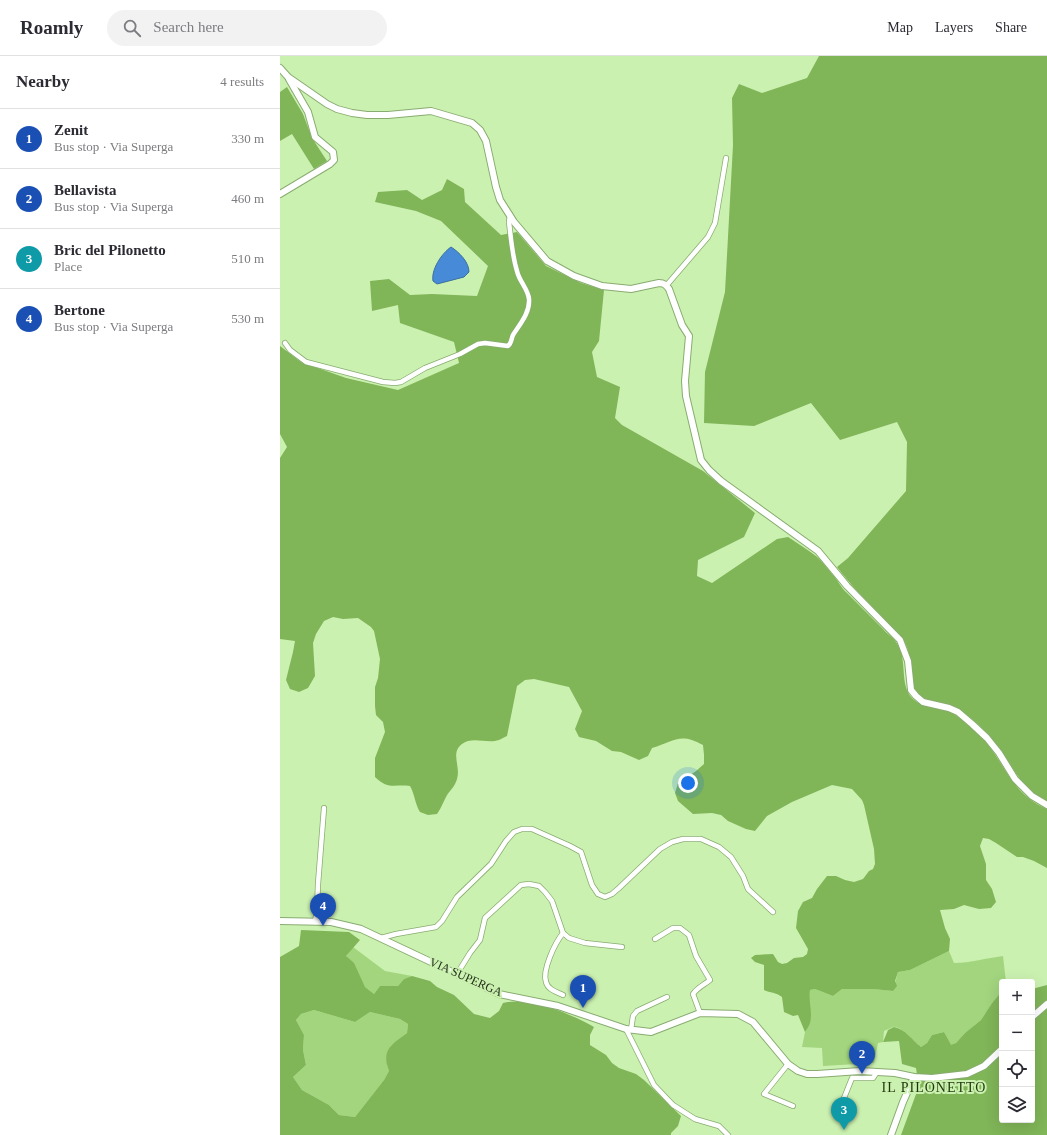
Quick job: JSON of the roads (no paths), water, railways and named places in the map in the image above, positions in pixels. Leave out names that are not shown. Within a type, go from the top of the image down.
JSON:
[{"type":"street","points":[[280,68],[288,77],[308,112],[315,137],[332,152],[334,160],[330,164],[280,194]]},
{"type":"street","points":[[288,77],[327,104],[337,109],[352,113],[388,115],[431,111],[472,123],[480,130],[486,141],[500,200],[510,215],[547,261],[574,276],[602,286],[631,288],[663,283],[669,289],[682,325],[689,336],[685,381],[686,396],[701,460],[721,482],[818,551],[847,586],[900,640],[908,661],[911,690],[916,696],[923,702],[949,708],[958,712],[987,738],[999,753],[1015,779],[1032,796],[1047,805]]},
{"type":"street","points":[[666,286],[708,237],[715,223],[726,158]]},
{"type":"street","points":[[285,343],[290,350],[299,357],[312,364],[350,372],[384,382],[394,383],[401,382],[425,368],[460,354],[478,344],[510,345],[512,338],[524,320],[529,296],[519,279],[516,269],[509,222],[510,215]]},
{"type":"street","points":[[315,922],[324,808]]},
{"type":"street","points":[[381,938],[436,927],[442,921],[457,897],[491,864],[506,841],[514,832],[522,829],[532,830],[570,846],[580,852],[592,885],[598,894],[605,896],[612,894],[660,849],[672,842],[683,839],[701,839],[719,847],[731,857],[743,876],[748,889],[773,912]]},
{"type":"street","points":[[457,974],[470,952],[480,940],[485,918],[521,886],[529,884],[539,886],[552,901],[563,933],[569,938],[585,942],[622,947]]},
{"type":"street","name":"VIA SUPERGA","points":[[280,921],[331,922],[360,929],[499,994],[558,1006],[628,1030],[651,1032],[700,1014],[738,1014],[752,1022],[788,1064],[798,1071],[812,1074],[860,1071],[895,1073],[914,1077],[932,1078],[967,1074],[984,1066],[1000,1051]]},
{"type":"street","points":[[655,940],[673,928],[680,928],[689,935],[696,956],[710,980],[698,988],[693,994],[700,1014]]},
{"type":"street","points":[[563,933],[550,955],[546,982],[550,989],[564,995]]},
{"type":"street","points":[[667,997],[637,1011],[633,1016],[628,1030],[654,1084],[673,1105],[694,1119],[719,1126],[728,1135]]},
{"type":"street","points":[[1034,1015],[1047,1004]]},
{"type":"street","points":[[788,1064],[764,1094],[793,1106]]},
{"type":"street","points":[[840,1108],[852,1078],[873,1078],[877,1072]]},
{"type":"street","points":[[891,1135],[914,1077]]},
{"type":"water","points":[[451,247],[463,258],[469,268],[469,272],[464,277],[437,284],[433,281],[435,267],[440,258]]},
{"type":"place","name":"Bertone","points":[[323,926]]},
{"type":"place","name":"Zenit","points":[[583,1008]]},
{"type":"place","name":"Bellavista","points":[[862,1074]]},
{"type":"place","name":"Bric del Pilonetto","points":[[844,1130]]},
{"type":"district","name":"IL PILONETTO","points":[[934,1087]]}]
